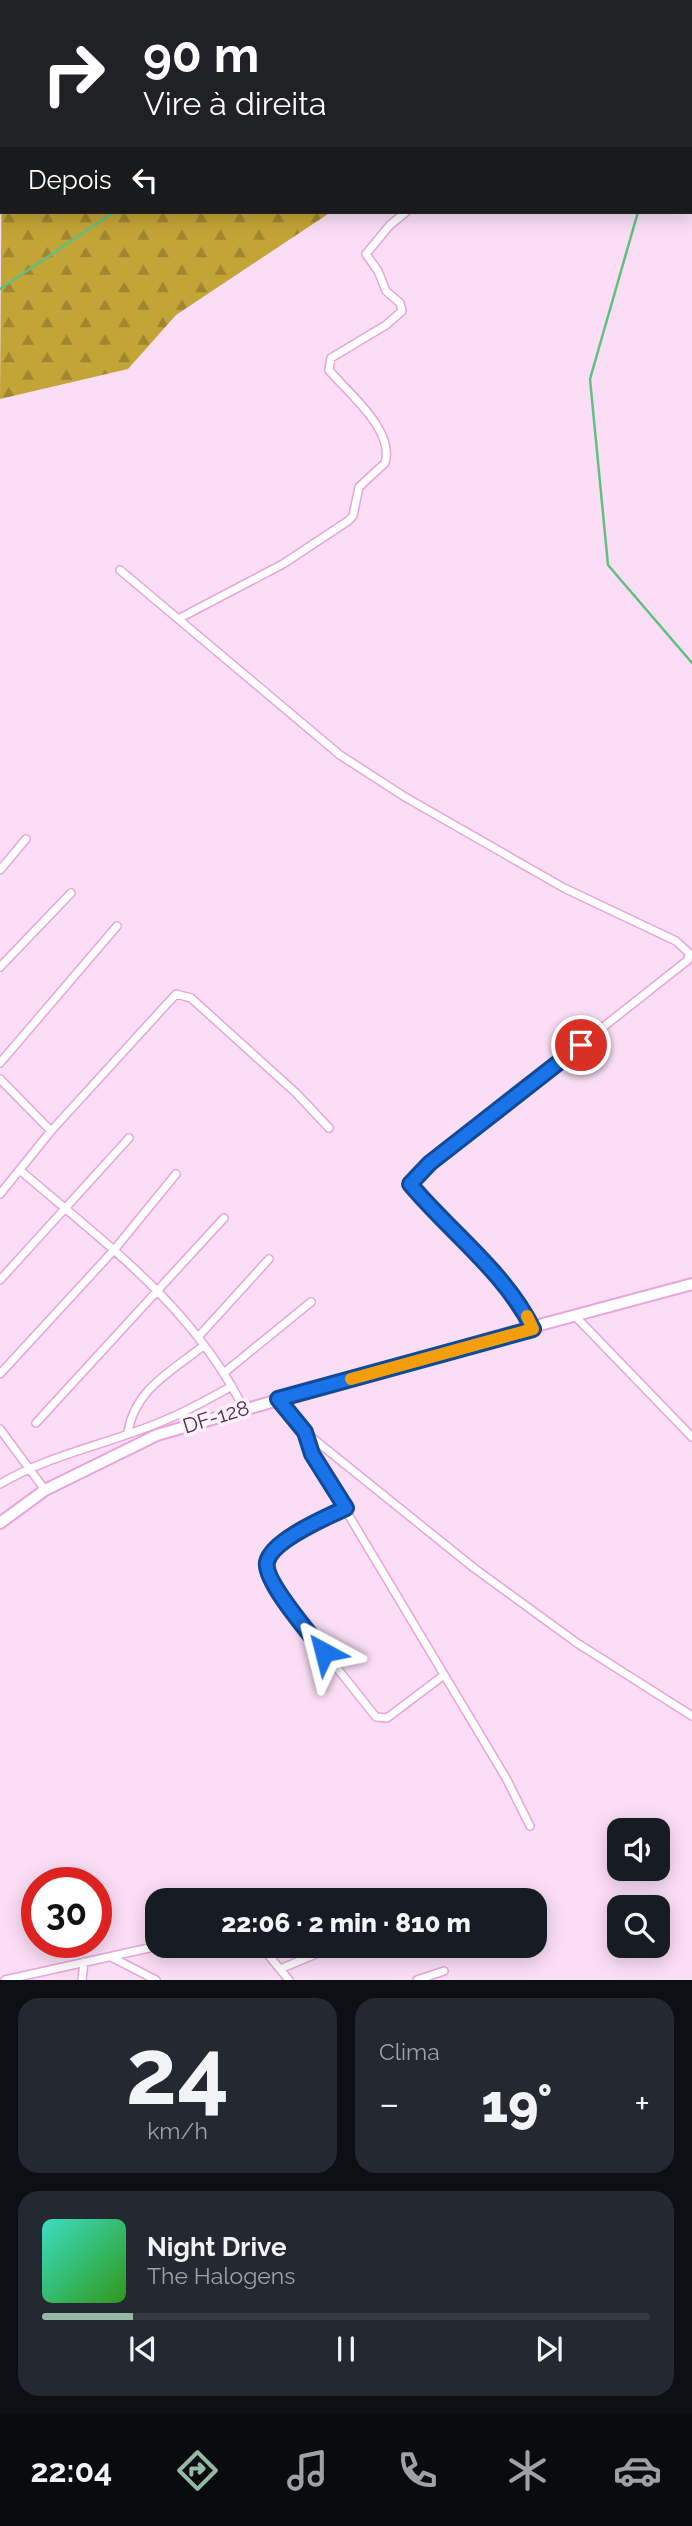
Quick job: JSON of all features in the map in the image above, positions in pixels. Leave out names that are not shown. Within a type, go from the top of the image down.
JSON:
[{"type":"main road","name":"DF-128","points":[[0,1523],[45,1490],[157,1435],[692,1284]]},
{"type":"street","points":[[180,618],[283,564],[348,521],[353,516],[359,487],[385,463],[385,444],[376,425],[329,370],[328,365],[331,358],[386,325],[402,311],[400,303],[386,292],[378,271],[366,254],[390,225],[404,214]]},
{"type":"street","points":[[120,570],[340,755],[564,888],[676,941],[689,953],[688,960],[430,1163],[410,1184],[500,1280],[522,1307],[533,1329]]},
{"type":"street","points":[[0,870],[26,839]]},
{"type":"street","points":[[0,967],[71,893]]},
{"type":"street","points":[[0,1063],[117,926]]},
{"type":"street","points":[[0,1194],[51,1131],[176,994],[191,998],[296,1093],[329,1128]]},
{"type":"street","points":[[0,1079],[51,1131]]},
{"type":"street","points":[[0,1280],[63,1207],[129,1138]]},
{"type":"street","points":[[21,1171],[159,1290],[199,1336],[203,1346],[225,1372],[244,1409]]},
{"type":"street","points":[[0,1374],[114,1250],[176,1174]]},
{"type":"street","points":[[36,1423],[224,1218]]},
{"type":"street","points":[[199,1336],[269,1259]]},
{"type":"street","points":[[225,1372],[311,1302]]},
{"type":"street","points":[[576,1317],[692,1437]]},
{"type":"street","points":[[128,1432],[131,1415],[140,1396],[203,1346]]},
{"type":"street","points":[[0,1484],[29,1467],[53,1462],[169,1419],[232,1386]]},
{"type":"street","points":[[278,1399],[305,1432],[474,1567],[577,1643],[692,1716]]},
{"type":"street","points":[[0,1429],[45,1490]]},
{"type":"street","points":[[305,1432],[312,1454],[506,1778],[530,1826]]},
{"type":"street","points":[[346,1508],[307,1525],[270,1555],[267,1571],[290,1609],[376,1717],[387,1718],[444,1675]]},
{"type":"street","points":[[112,1957],[145,1949]]},
{"type":"street","points":[[5,1980],[105,1958]]},
{"type":"street","points":[[112,1958],[156,1980]]},
{"type":"street","points":[[271,1958],[289,1980]]},
{"type":"street","points":[[280,1969],[306,1958]]},
{"type":"street","points":[[82,1980],[84,1962]]},
{"type":"street","points":[[417,1980],[444,1970]]},
{"type":"green space","points":[[1,214],[328,214],[176,315],[128,369],[0,399]]},
{"type":"waterway","points":[[0,289],[111,214]]},
{"type":"waterway","points":[[637,214],[590,379],[608,565],[692,663]]},
{"type":"slow traffic","points":[[351,1379],[506,1334],[533,1329],[527,1316]]},
{"type":"route","points":[[324,1652],[290,1609],[267,1571],[267,1563],[270,1555],[307,1525],[346,1508],[312,1454],[305,1432],[278,1399],[506,1334],[533,1329],[522,1307],[500,1280],[410,1184],[430,1163],[581,1045]]}]
